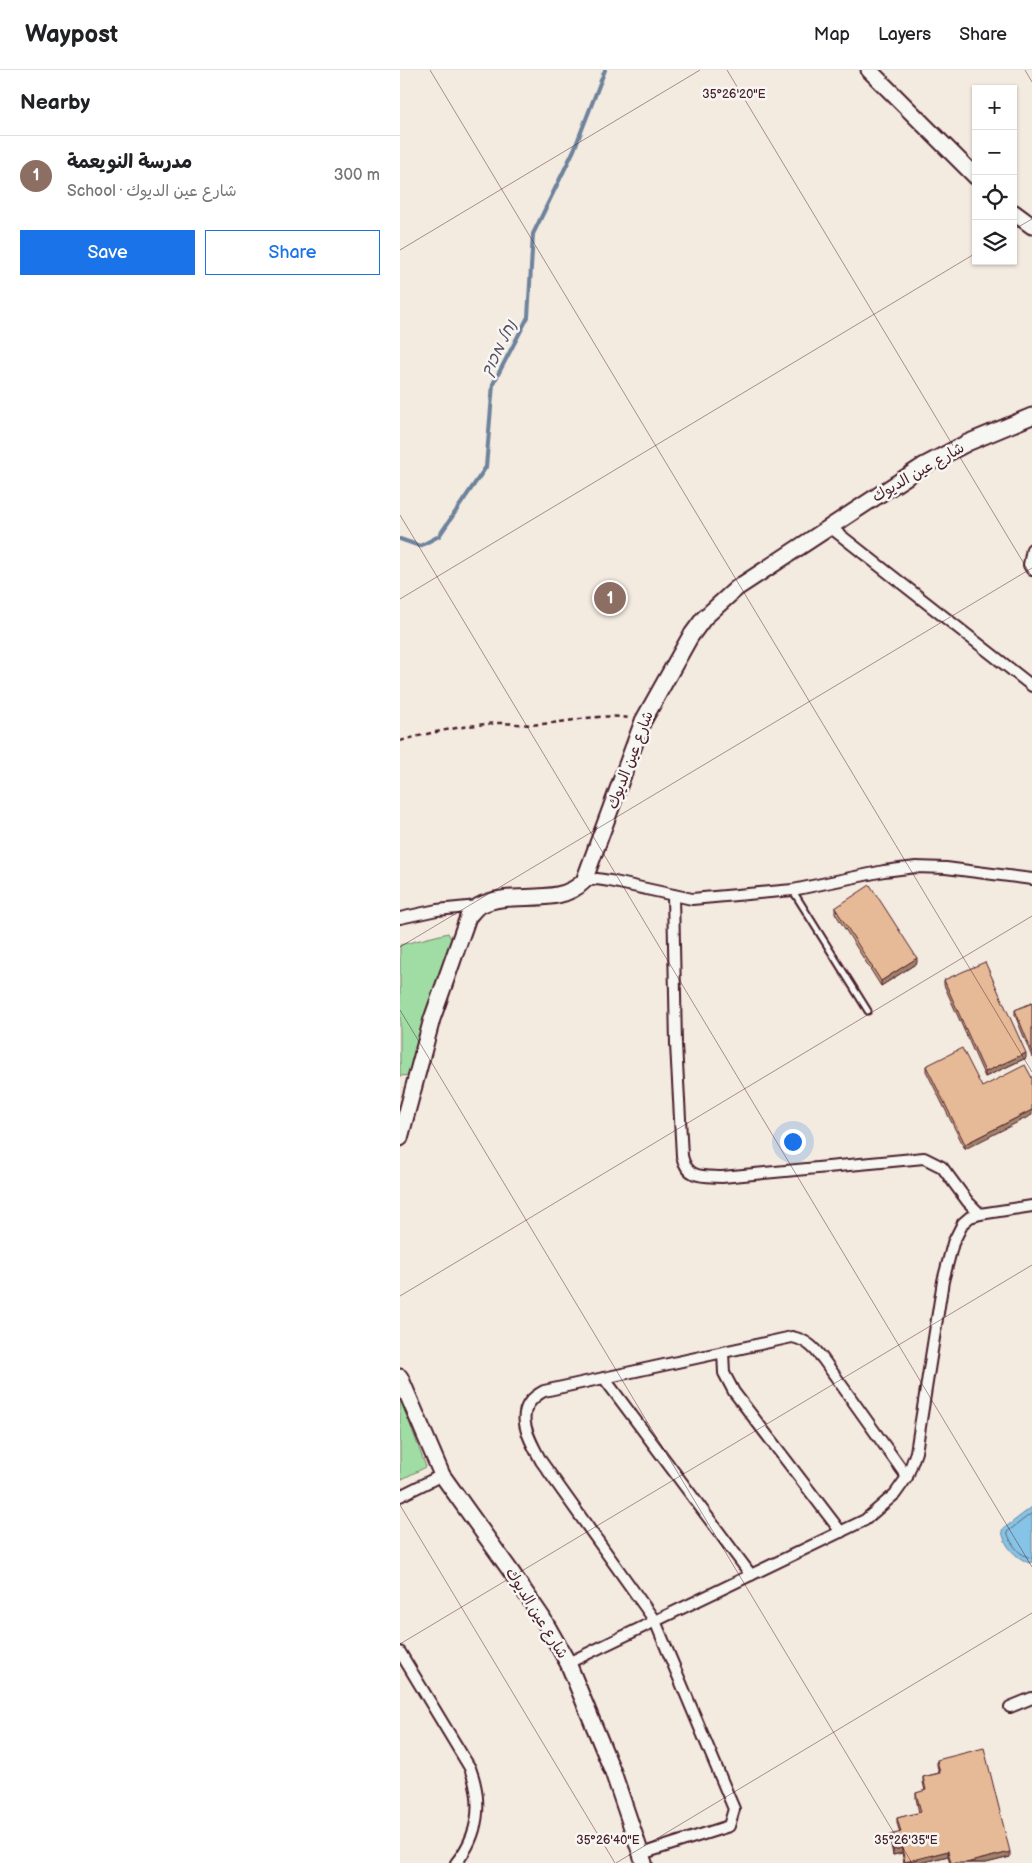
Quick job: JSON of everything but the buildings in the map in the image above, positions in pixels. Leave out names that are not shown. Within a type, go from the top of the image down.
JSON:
[{"type":"street","points":[[869,70],[974,175]]},
{"type":"street","points":[[1017,215],[1032,226]]},
{"type":"street","name":"شارع عين الديوك","points":[[584,881],[642,721],[690,637],[704,618],[737,588],[923,466],[967,443],[1032,416]]},
{"type":"street","points":[[830,527],[1032,686]]},
{"type":"street","points":[[1032,549],[1029,565],[1032,570]]},
{"type":"street","points":[[400,918],[437,910],[478,906],[495,900],[550,896],[570,892],[584,881],[597,879],[692,899],[793,890],[884,871],[916,867],[946,868],[1032,879]]},
{"type":"street","points":[[673,895],[677,1062],[682,1156],[689,1171],[695,1175],[722,1177],[924,1158],[942,1167],[968,1202],[980,1214]]},
{"type":"street","points":[[400,1138],[432,1019],[468,917],[478,906]]},
{"type":"street","points":[[568,1663],[865,1520],[894,1494],[907,1477],[916,1452],[943,1282],[953,1243],[962,1223],[970,1217],[980,1214],[1032,1206]]},
{"type":"street","points":[[643,1858],[729,1826],[734,1809],[655,1621],[541,1461],[527,1429],[524,1414],[527,1404],[534,1396],[544,1391],[792,1337],[801,1339],[811,1345],[850,1396],[907,1477]]},
{"type":"street","points":[[723,1352],[724,1373],[734,1392],[841,1532]]},
{"type":"street","name":"شارع عين الديوك","points":[[400,1377],[442,1475],[542,1617],[568,1663],[613,1772],[643,1858]]},
{"type":"street","points":[[604,1378],[751,1575]]},
{"type":"street","points":[[400,1496],[442,1475]]},
{"type":"street","points":[[400,1652],[470,1768],[475,1781],[477,1794],[476,1827],[467,1848],[456,1863]]},
{"type":"street","points":[[1010,1707],[1032,1698]]},
{"type":"lane","points":[[793,890],[868,1011]]},
{"type":"path","points":[[400,741],[435,732],[499,723],[540,724],[576,718],[613,716],[642,721]]},
{"type":"green space","points":[[448,933],[452,941],[411,1075],[400,1076],[400,945]]},
{"type":"green space","points":[[400,1397],[426,1467],[400,1480]]},
{"type":"water","points":[[1032,1507],[1032,1562],[1029,1563],[1019,1558],[1011,1550],[1005,1541],[1002,1530]]},
{"type":"waterway","name":"נחל מכוך","points":[[400,539],[420,546],[439,536],[486,467],[493,384],[528,317],[533,234],[574,150],[605,70]]},
{"type":"place","name":"مدرسة النويعمة","points":[[610,598]]}]
